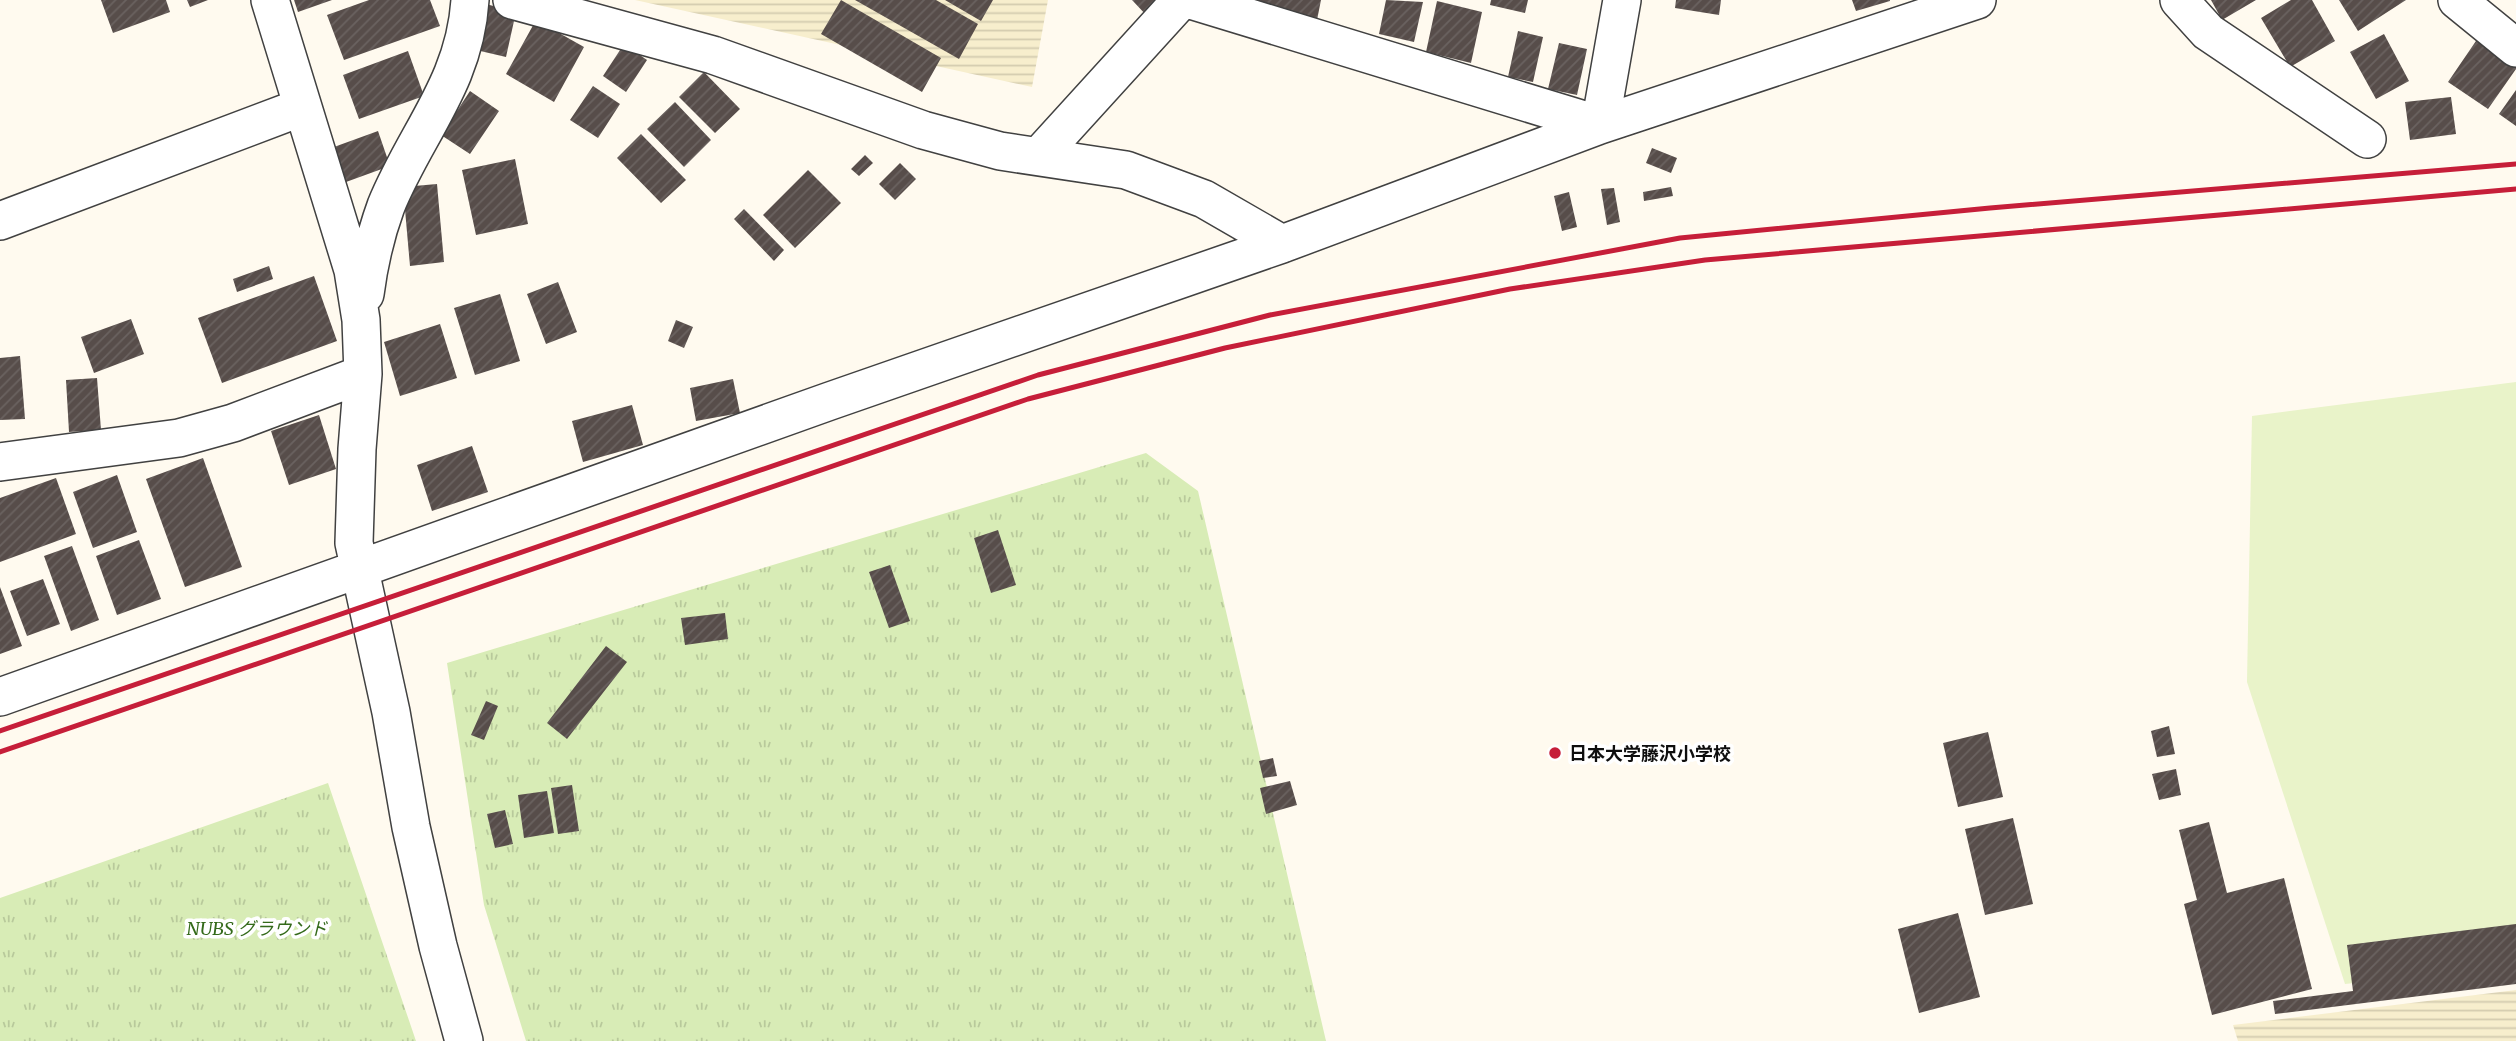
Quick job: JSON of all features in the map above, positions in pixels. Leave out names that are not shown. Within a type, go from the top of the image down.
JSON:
[{"type":"street","points":[[270,0],[353,270],[361,320],[363,374],[356,449],[354,543],[391,712],[414,841],[438,946],[464,1041]]},
{"type":"street","points":[[361,320],[370,253],[387,204],[452,81],[469,23],[470,0]]},
{"type":"street","points":[[512,0],[713,55],[923,130],[1000,151],[1126,170],[1204,199],[1282,244]]},
{"type":"street","points":[[1040,155],[1181,0]]},
{"type":"street","points":[[1191,0],[1600,125]]},
{"type":"street","points":[[1600,125],[1622,0]]},
{"type":"street","points":[[0,697],[830,401],[1282,244],[1600,125],[1977,0]]},
{"type":"street","points":[[2179,0],[2208,32],[2367,139]]},
{"type":"street","points":[[2457,0],[2516,48]]},
{"type":"street","points":[[0,221],[302,107]]},
{"type":"street","points":[[0,462],[179,438],[233,424],[363,374]]},
{"type":"shaded area","points":[[635,0],[1048,0],[1032,87]]},
{"type":"shaded area","points":[[2516,990],[2516,1041],[2238,1041],[2233,1025]]},
{"type":"green space","points":[[2516,382],[2516,966],[2345,984],[2247,682],[2252,416]]},
{"type":"green space","points":[[1146,453],[1198,491],[1326,1041],[526,1041],[484,905],[447,663]]},
{"type":"green space","name":"NUBS グラウンド","points":[[328,783],[416,1041],[0,1041],[0,898]]},
{"type":"building","points":[[101,0],[166,0],[170,12],[113,33]]},
{"type":"building","points":[[187,0],[208,0],[190,7]]},
{"type":"building","points":[[294,0],[332,0],[298,12]]},
{"type":"building","points":[[369,0],[430,0],[440,26],[344,60],[327,15]]},
{"type":"building","points":[[841,0],[941,58],[922,92],[821,34]]},
{"type":"building","points":[[855,0],[936,0],[978,24],[959,59]]},
{"type":"building","points":[[945,0],[993,0],[981,21]]},
{"type":"building","points":[[1132,0],[1166,0],[1148,17]]},
{"type":"building","points":[[1258,0],[1321,0],[1317,20],[1256,7]]},
{"type":"building","points":[[1386,0],[1423,2],[1414,42],[1379,34]]},
{"type":"building","points":[[1491,0],[1528,0],[1525,13],[1490,5]]},
{"type":"building","points":[[1676,0],[1721,0],[1719,15],[1675,8]]},
{"type":"building","points":[[1852,0],[1890,0],[1890,1],[1856,11]]},
{"type":"building","points":[[2211,0],[2256,0],[2222,20]]},
{"type":"building","points":[[2291,0],[2312,0],[2335,41],[2290,67],[2261,18]]},
{"type":"building","points":[[2339,0],[2406,0],[2358,31]]},
{"type":"building","points":[[1437,1],[1482,12],[1471,63],[1426,52]]},
{"type":"building","points":[[486,4],[516,12],[506,57],[476,50]]},
{"type":"building","points":[[536,20],[584,47],[554,102],[506,74]]},
{"type":"building","points":[[1518,31],[1543,37],[1533,82],[1508,77]]},
{"type":"building","points":[[2384,34],[2409,81],[2376,99],[2350,52]]},
{"type":"building","points":[[2478,38],[2516,64],[2516,69],[2488,109],[2448,82]]},
{"type":"building","points":[[1559,43],[1587,49],[1577,95],[1548,89]]},
{"type":"building","points":[[624,44],[647,60],[626,92],[603,76]]},
{"type":"building","points":[[408,51],[424,96],[359,119],[343,75]]},
{"type":"building","points":[[704,72],[740,109],[715,133],[679,97]]},
{"type":"building","points":[[593,86],[620,104],[598,138],[570,120]]},
{"type":"building","points":[[2516,90],[2516,126],[2499,114]]},
{"type":"building","points":[[470,91],[499,111],[470,154],[441,135]]},
{"type":"building","points":[[2451,97],[2456,134],[2410,140],[2405,102]]},
{"type":"building","points":[[675,102],[711,140],[684,167],[647,129]]},
{"type":"building","points":[[378,131],[390,166],[346,182],[334,147]]},
{"type":"building","points":[[641,134],[686,180],[661,203],[617,158]]},
{"type":"building","points":[[1652,148],[1677,158],[1671,173],[1646,163]]},
{"type":"building","points":[[865,155],[873,163],[859,176],[851,169]]},
{"type":"building","points":[[515,159],[528,224],[476,235],[462,170]]},
{"type":"building","points":[[900,163],[916,179],[895,200],[879,184]]},
{"type":"building","points":[[808,170],[841,203],[795,248],[763,215]]},
{"type":"building","points":[[437,184],[444,262],[410,266],[403,187]]},
{"type":"building","points":[[1671,187],[1673,196],[1644,201],[1643,192]]},
{"type":"building","points":[[1614,188],[1620,222],[1607,225],[1601,189]]},
{"type":"building","points":[[1569,192],[1577,227],[1562,231],[1554,196]]},
{"type":"building","points":[[744,209],[784,250],[774,261],[734,219]]},
{"type":"building","points":[[269,266],[273,279],[237,292],[233,279]]},
{"type":"building","points":[[314,276],[337,341],[222,383],[198,318]]},
{"type":"building","points":[[558,282],[577,332],[546,344],[527,294]]},
{"type":"building","points":[[500,294],[520,361],[475,375],[454,308]]},
{"type":"building","points":[[131,319],[144,354],[94,373],[81,337]]},
{"type":"building","points":[[676,320],[693,327],[684,348],[668,341]]},
{"type":"building","points":[[440,324],[457,378],[400,396],[384,342]]},
{"type":"building","points":[[20,356],[25,419],[0,420],[0,358]]},
{"type":"building","points":[[97,378],[101,430],[69,432],[66,380]]},
{"type":"building","points":[[733,379],[740,413],[696,421],[690,388]]},
{"type":"building","points":[[632,405],[643,445],[583,462],[572,421]]},
{"type":"building","points":[[319,415],[336,469],[289,485],[271,431]]},
{"type":"building","points":[[472,446],[488,492],[432,511],[417,465]]},
{"type":"building","points":[[203,458],[242,567],[185,587],[146,479]]},
{"type":"building","points":[[117,475],[137,532],[93,548],[73,492]]},
{"type":"building","points":[[56,478],[76,534],[0,562],[0,498]]},
{"type":"building","points":[[998,530],[1016,585],[991,593],[974,538]]},
{"type":"building","points":[[139,540],[161,599],[117,615],[96,556]]},
{"type":"building","points":[[72,546],[99,620],[71,631],[44,556]]},
{"type":"building","points":[[890,565],[910,621],[889,628],[869,572]]},
{"type":"building","points":[[43,579],[60,624],[27,636],[10,591]]},
{"type":"building","points":[[0,587],[22,646],[0,654]]},
{"type":"building","points":[[725,613],[728,639],[685,645],[681,618]]},
{"type":"building","points":[[606,646],[627,662],[567,739],[547,723]]},
{"type":"building","points":[[486,701],[498,706],[484,740],[471,735]]},
{"type":"building","points":[[2169,726],[2175,754],[2157,757],[2151,731]]},
{"type":"building","points":[[1988,732],[2003,797],[1958,807],[1943,743]]},
{"type":"building","points":[[1273,758],[1277,776],[1263,778],[1259,761]]},
{"type":"building","points":[[2176,769],[2181,795],[2159,800],[2152,774]]},
{"type":"building","points":[[1290,781],[1297,805],[1266,814],[1260,788]]},
{"type":"building","points":[[572,785],[579,831],[558,834],[551,788]]},
{"type":"building","points":[[547,791],[554,833],[524,838],[518,795]]},
{"type":"building","points":[[505,810],[513,844],[495,848],[487,814]]},
{"type":"building","points":[[2013,818],[2033,904],[1985,915],[1965,829]]},
{"type":"building","points":[[2209,822],[2227,893],[2284,878],[2312,989],[2212,1015],[2184,904],[2197,900],[2179,830]]},
{"type":"building","points":[[1958,913],[1980,997],[1919,1013],[1898,929]]},
{"type":"building","points":[[2516,924],[2516,984],[2275,1014],[2273,1001],[2353,991],[2347,945]]},
{"type":"railway","points":[[0,731],[1038,375],[1270,315],[1680,238],[1990,208],[2516,164]]},
{"type":"railway","points":[[0,752],[1028,399],[1225,348],[1510,289],[1705,260],[2516,189]]},
{"type":"place","name":"日本大学藤沢小学校","points":[[1555,753]]}]
